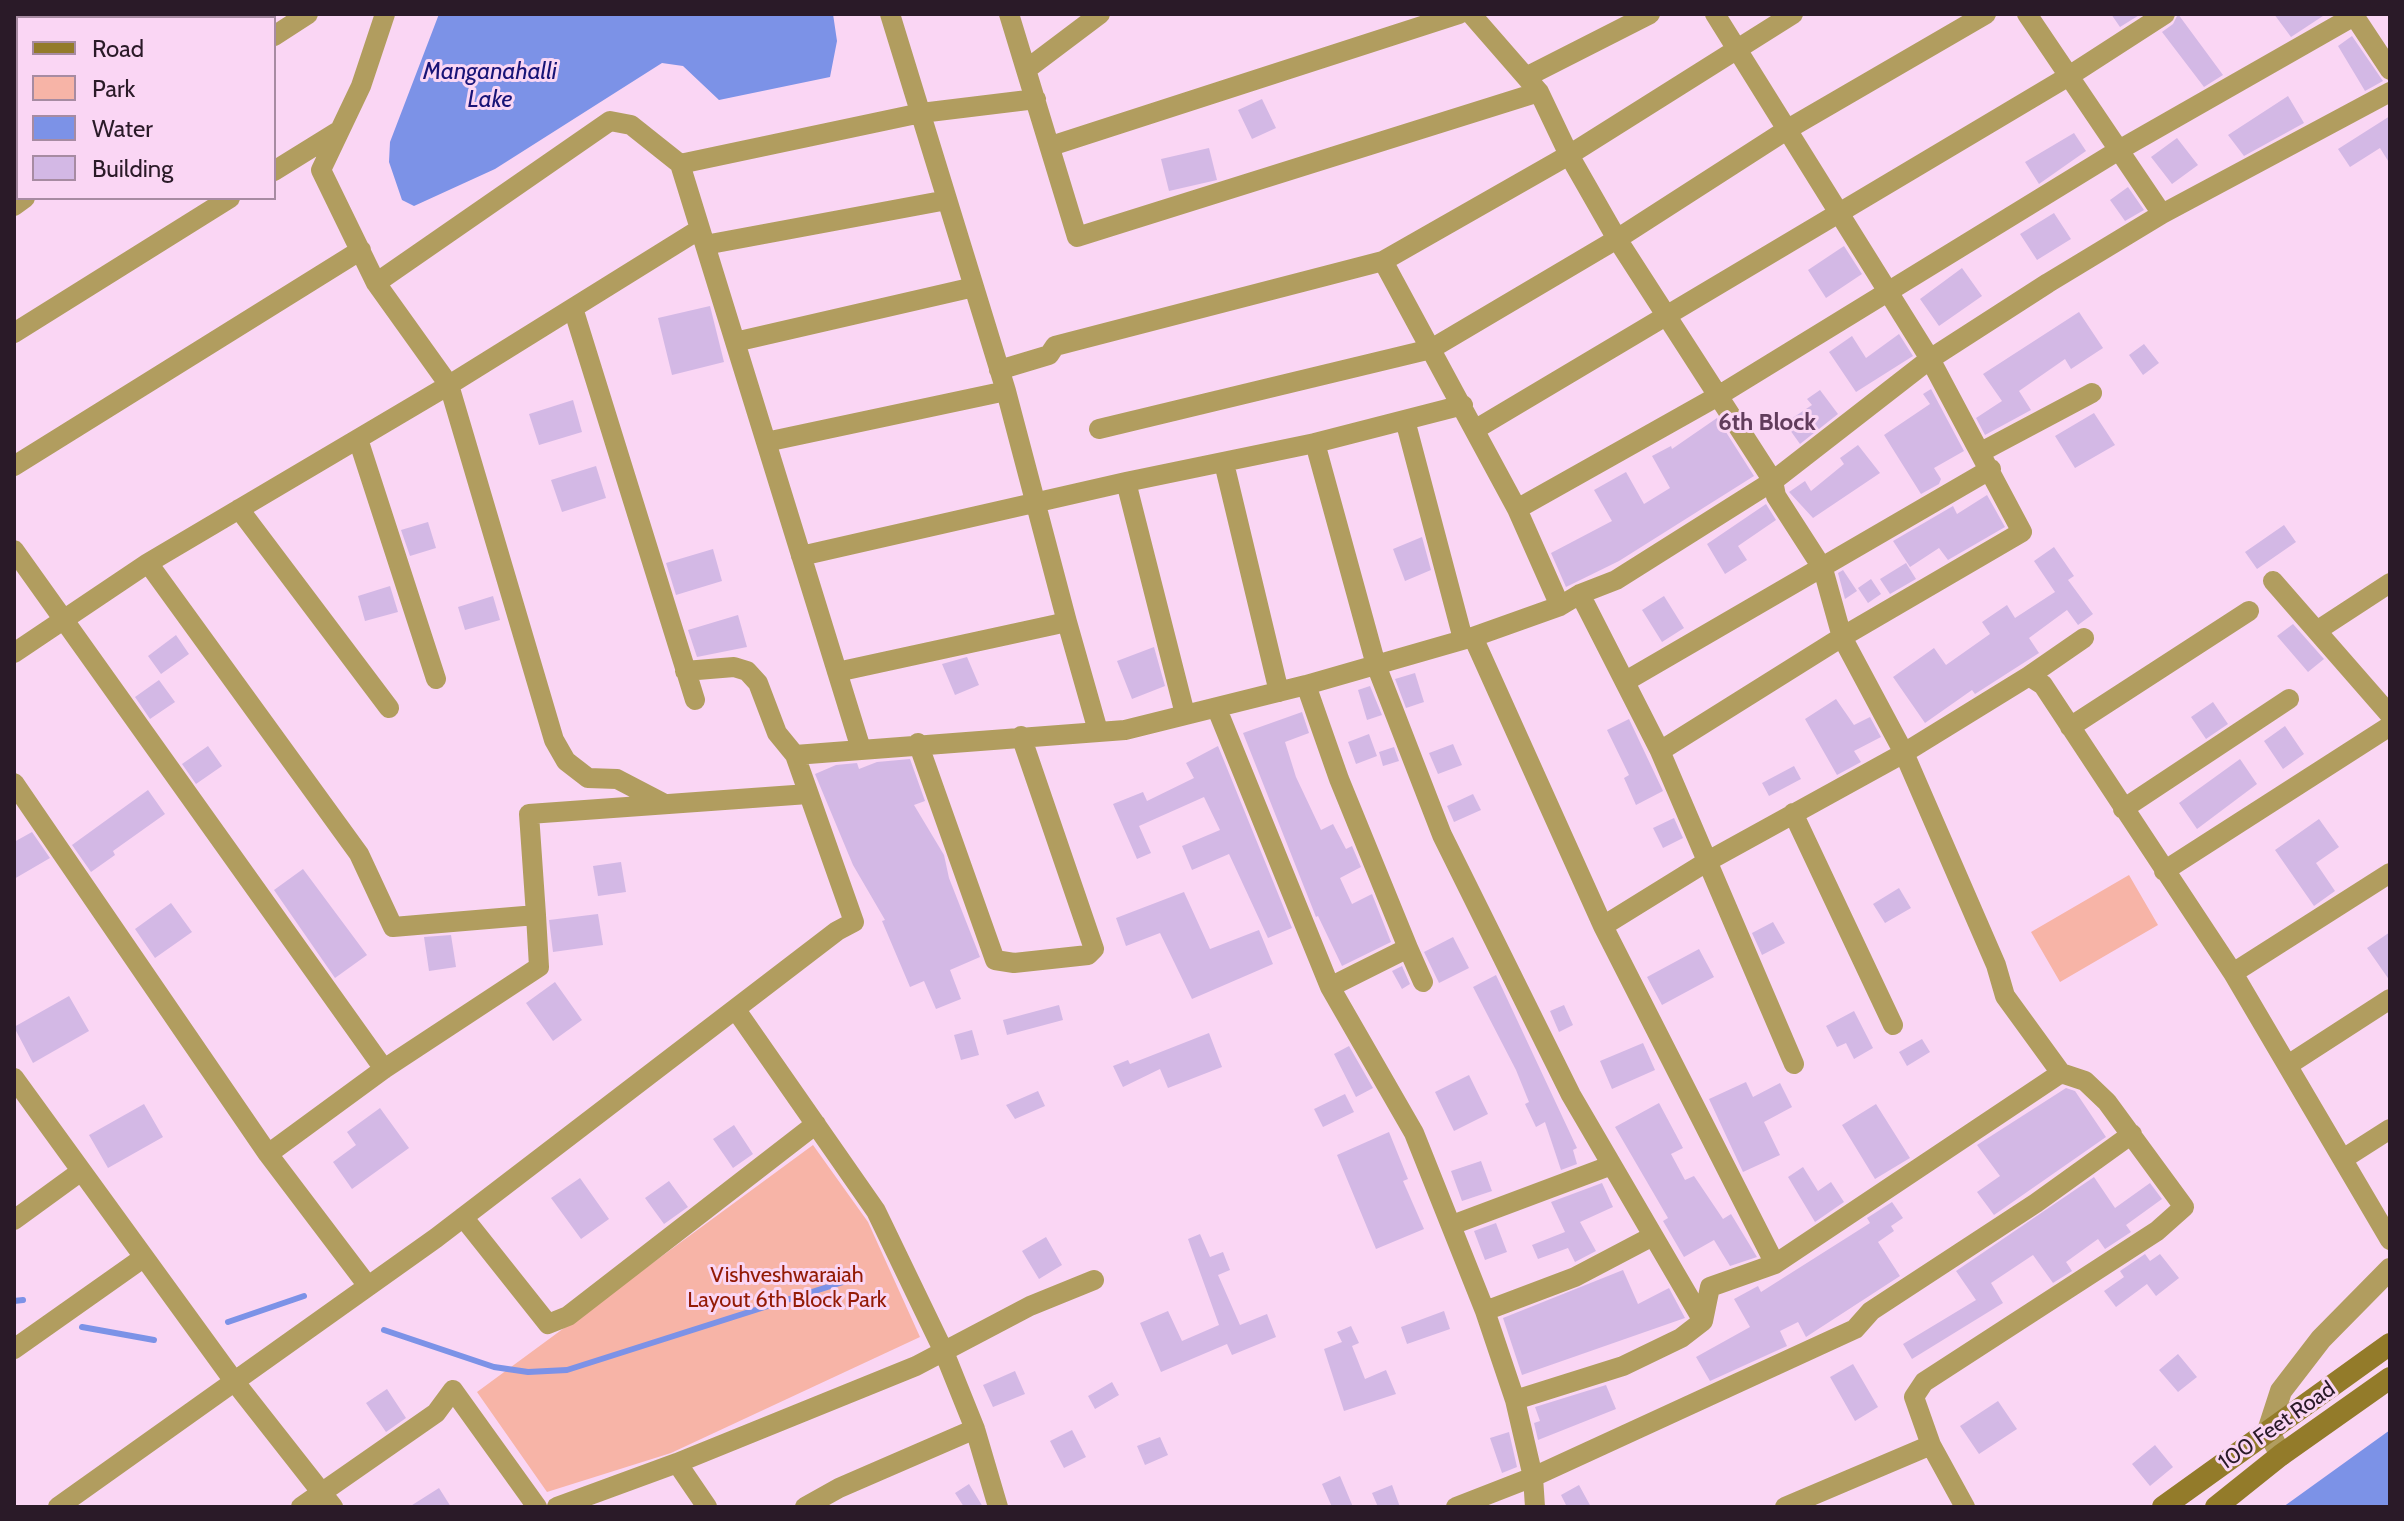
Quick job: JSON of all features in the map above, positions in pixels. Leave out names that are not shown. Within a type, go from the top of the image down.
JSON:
[{"type":"main road","name":"100 Feet Road","points":[[2163,1507],[2390,1344]]},
{"type":"main road","name":"100 Feet Road","points":[[2216,1507],[2281,1455],[2390,1378]]},
{"type":"street","points":[[276,35],[308,14]]},
{"type":"street","points":[[385,14],[361,86],[321,170],[376,283],[449,385],[550,718],[554,740],[566,761],[588,778],[617,779],[665,804]]},
{"type":"street","points":[[890,14],[1006,391],[1098,731]]},
{"type":"street","points":[[1009,14],[1077,237],[1532,84],[1650,14]]},
{"type":"street","points":[[1027,69],[1100,14]]},
{"type":"street","points":[[1051,146],[1459,14]]},
{"type":"street","points":[[1471,14],[1532,84],[1617,239],[1773,481],[1776,496],[1823,569],[1842,637],[1904,753],[1996,965],[2005,996],[2061,1073],[2085,1081],[2132,1134],[2184,1207],[2157,1231],[1924,1382],[1914,1397],[1931,1445],[1965,1507]]},
{"type":"street","points":[[1660,751],[1842,637],[2022,532],[1930,359],[1715,14]]},
{"type":"street","points":[[999,370],[1049,355],[1055,346],[1383,261],[1569,155],[1793,14]]},
{"type":"street","points":[[1099,429],[1431,349],[1617,239],[1788,129],[1986,14]]},
{"type":"street","points":[[2027,14],[2162,214]]},
{"type":"street","points":[[1476,429],[2069,76],[2165,14]]},
{"type":"street","points":[[1517,509],[1718,396],[2119,150],[2353,15],[2390,70]]},
{"type":"street","points":[[795,755],[918,743],[1125,730],[1306,685],[1468,638],[1560,606],[1580,594],[1616,580],[1773,481],[1930,359],[2162,214],[2390,92]]},
{"type":"street","points":[[680,164],[921,113],[1036,99]]},
{"type":"street","points":[[376,283],[610,121],[631,125],[680,164],[861,749]]},
{"type":"street","points":[[276,170],[337,132]]},
{"type":"street","points":[[14,333],[227,200]]},
{"type":"street","points":[[14,653],[148,563],[573,308],[702,237],[947,200]]},
{"type":"street","points":[[14,466],[361,250]]},
{"type":"street","points":[[1383,261],[1476,429],[1517,509],[1560,606]]},
{"type":"street","points":[[735,342],[974,287]]},
{"type":"street","points":[[573,308],[695,700]]},
{"type":"street","points":[[766,442],[1006,391]]},
{"type":"street","points":[[1626,681],[1823,569],[2092,393]]},
{"type":"street","points":[[801,556],[1126,482],[1315,443],[1463,405]]},
{"type":"street","points":[[1405,420],[1468,638],[1603,926],[1775,1264]]},
{"type":"street","points":[[358,439],[436,679]]},
{"type":"street","points":[[1315,443],[1376,665],[1442,835],[1571,1095],[1703,1321]]},
{"type":"street","points":[[1224,463],[1279,692]]},
{"type":"street","points":[[1126,482],[1185,714]]},
{"type":"street","points":[[239,509],[389,708]]},
{"type":"street","points":[[14,550],[384,1069]]},
{"type":"street","points":[[148,563],[359,854],[393,927],[536,915]]},
{"type":"street","points":[[2273,581],[2382,692],[2390,715]]},
{"type":"street","points":[[2318,630],[2390,583]]},
{"type":"street","points":[[1580,594],[1660,751],[1794,1064]]},
{"type":"street","points":[[2070,727],[2249,611]]},
{"type":"street","points":[[837,672],[1067,622]]},
{"type":"street","points":[[1603,926],[1708,861],[1904,753],[2029,676],[2084,638]]},
{"type":"street","points":[[58,1507],[463,1217],[837,931],[854,922],[795,755],[777,733],[758,683],[747,671],[734,667],[685,671]]},
{"type":"street","points":[[2029,676],[2043,685],[2233,973],[2390,1240]]},
{"type":"street","points":[[1306,685],[1339,779],[1423,982]]},
{"type":"street","points":[[2123,809],[2289,699]]},
{"type":"street","points":[[1217,709],[1330,987],[1414,1133],[1452,1225],[1515,1400],[1533,1477],[1535,1507]]},
{"type":"street","points":[[2164,871],[2390,726]]},
{"type":"street","points":[[918,743],[995,960],[1014,963],[1088,955],[1094,949],[1021,736]]},
{"type":"street","points":[[14,783],[268,1154],[368,1286]]},
{"type":"street","points":[[268,1154],[384,1069],[539,967],[529,814],[808,794]]},
{"type":"street","points":[[1793,813],[1893,1025]]},
{"type":"street","points":[[2233,973],[2390,873]]},
{"type":"street","points":[[1330,987],[1408,948]]},
{"type":"street","points":[[2288,1065],[2390,999]]},
{"type":"street","points":[[736,1010],[876,1211],[944,1352],[975,1429],[998,1507]]},
{"type":"street","points":[[1515,1400],[1657,1352],[1703,1321],[1710,1287],[1775,1264],[2061,1073]]},
{"type":"street","points":[[14,1078],[234,1381],[328,1500]]},
{"type":"street","points":[[463,1217],[548,1324],[568,1316],[816,1124]]},
{"type":"street","points":[[2343,1159],[2390,1129]]},
{"type":"street","points":[[1456,1507],[1533,1477],[1855,1329],[1871,1311],[2036,1203],[2132,1134]]},
{"type":"street","points":[[1452,1225],[1612,1165]]},
{"type":"street","points":[[14,1220],[80,1172]]},
{"type":"street","points":[[1485,1311],[1575,1277],[1653,1236]]},
{"type":"street","points":[[14,1349],[143,1258]]},
{"type":"street","points":[[2281,1455],[2268,1431],[2281,1391],[2321,1339],[2390,1269]]},
{"type":"street","points":[[557,1507],[677,1463],[944,1352],[1030,1306],[1094,1280]]},
{"type":"street","points":[[301,1507],[328,1500],[436,1413],[453,1390],[537,1507]]},
{"type":"street","points":[[805,1507],[839,1488],[975,1429]]},
{"type":"street","points":[[1785,1507],[1931,1445]]},
{"type":"street","points":[[677,1463],[707,1507]]},
{"type":"green space","points":[[2129,875],[2158,925],[2060,982],[2031,932]]},
{"type":"green space","name":"Vishveshwaraiah Layout 6th Block Park","points":[[813,1145],[868,1222],[920,1337],[671,1453],[547,1492],[477,1392]]},
{"type":"water","name":"Manganahalli Lake","points":[[439,14],[833,14],[837,41],[830,77],[719,100],[683,66],[662,63],[495,169],[414,206],[402,200],[389,162],[390,142]]},
{"type":"water","points":[[2390,1430],[2390,1507],[2283,1507]]},
{"type":"building","points":[[2111,14],[2141,14],[2120,27]]},
{"type":"building","points":[[2178,14],[2223,75],[2204,87],[2162,32],[2173,24]]},
{"type":"building","points":[[2274,14],[2326,14],[2291,37]]},
{"type":"building","points":[[2352,36],[2383,81],[2365,91],[2338,46]]},
{"type":"building","points":[[2288,96],[2304,123],[2244,156],[2228,135]]},
{"type":"building","points":[[1262,99],[1276,128],[1252,139],[1238,110]]},
{"type":"building","points":[[2390,116],[2390,164],[2380,148],[2350,167],[2338,149]]},
{"type":"building","points":[[2074,133],[2086,151],[2039,184],[2025,162]]},
{"type":"building","points":[[2177,138],[2198,165],[2172,184],[2151,157]]},
{"type":"building","points":[[1209,148],[1217,180],[1169,191],[1161,159]]},
{"type":"building","points":[[2128,187],[2144,210],[2125,221],[2110,200]]},
{"type":"building","points":[[2054,213],[2071,239],[2037,260],[2020,234]]},
{"type":"building","points":[[1844,246],[1862,274],[1826,298],[1808,270]]},
{"type":"building","points":[[1962,268],[1982,296],[1939,326],[1920,299]]},
{"type":"building","points":[[710,306],[724,362],[672,375],[658,318]]},
{"type":"building","points":[[2079,312],[2103,348],[2071,369],[2065,359],[2019,391],[2031,410],[1985,435],[1976,418],[2002,401],[1983,374]]},
{"type":"building","points":[[1899,334],[1913,356],[1856,392],[1829,352],[1852,336],[1866,358]]},
{"type":"building","points":[[2144,344],[2159,363],[2143,375],[2129,355]]},
{"type":"building","points":[[1931,389],[1964,451],[1934,468],[1941,479],[1939,484],[1921,494],[1884,435],[1930,404],[1923,394]]},
{"type":"building","points":[[1820,390],[1838,414],[1800,444],[1785,423],[1812,405],[1807,399]]},
{"type":"building","points":[[573,400],[582,432],[539,445],[529,414]]},
{"type":"building","points":[[2094,413],[2115,445],[2075,468],[2055,436]]},
{"type":"building","points":[[1717,418],[1754,476],[1619,561],[1566,587],[1551,553],[1612,521],[1594,490],[1626,472],[1644,504],[1670,488],[1652,456],[1671,446],[1672,449]]},
{"type":"building","points":[[1858,445],[1880,473],[1813,518],[1789,492],[1805,481],[1811,491],[1844,464],[1840,458]]},
{"type":"building","points":[[596,466],[606,498],[562,512],[551,480]]},
{"type":"building","points":[[1987,495],[2005,527],[1948,560],[1939,548],[1910,567],[1893,541],[1953,506],[1957,514]]},
{"type":"building","points":[[1766,504],[1776,520],[1738,546],[1747,560],[1725,574],[1707,544]]},
{"type":"building","points":[[428,522],[436,548],[410,556],[401,530]]},
{"type":"building","points":[[2284,525],[2296,542],[2257,569],[2245,552]]},
{"type":"building","points":[[1422,537],[1431,570],[1405,581],[1393,549]]},
{"type":"building","points":[[2054,547],[2074,576],[2068,580],[2093,614],[2078,625],[2067,610],[2029,638],[2039,653],[1975,694],[1972,690],[1925,723],[1893,677],[1934,648],[1946,665],[1990,634],[1982,622],[2007,605],[2015,618],[2055,592],[2034,561]]},
{"type":"building","points":[[713,549],[722,581],[676,595],[666,563]]},
{"type":"building","points":[[1906,563],[1916,579],[1890,594],[1880,579]]},
{"type":"building","points":[[1843,570],[1857,591],[1845,599],[1838,573]]},
{"type":"building","points":[[1871,579],[1881,594],[1868,603],[1858,588]]},
{"type":"building","points":[[390,586],[398,612],[365,621],[358,596]]},
{"type":"building","points":[[493,596],[500,620],[465,630],[458,607]]},
{"type":"building","points":[[1664,596],[1684,628],[1662,642],[1642,610]]},
{"type":"building","points":[[738,615],[747,647],[697,657],[688,630]]},
{"type":"building","points":[[2293,624],[2324,659],[2308,672],[2277,636]]},
{"type":"building","points":[[176,635],[189,654],[161,674],[148,656]]},
{"type":"building","points":[[1154,647],[1165,686],[1132,699],[1117,661]]},
{"type":"building","points":[[967,657],[979,685],[955,695],[942,664]]},
{"type":"building","points":[[1415,673],[1424,702],[1406,708],[1395,679]]},
{"type":"building","points":[[159,680],[175,702],[150,719],[135,697]]},
{"type":"building","points":[[1370,686],[1382,715],[1367,720],[1358,690]]},
{"type":"building","points":[[1836,699],[1854,725],[1870,717],[1881,737],[1854,751],[1861,762],[1837,775],[1805,719]]},
{"type":"building","points":[[2213,702],[2228,724],[2206,739],[2191,717]]},
{"type":"building","points":[[1302,712],[1309,733],[1285,742],[1296,777],[1321,830],[1333,824],[1346,849],[1352,846],[1361,867],[1340,878],[1352,904],[1372,894],[1391,942],[1342,966],[1316,917],[1243,733]]},
{"type":"building","points":[[1629,719],[1663,791],[1636,805],[1624,778],[1629,775],[1607,730]]},
{"type":"building","points":[[2285,726],[2304,754],[2283,769],[2264,741]]},
{"type":"building","points":[[1369,734],[1377,756],[1356,764],[1348,742]]},
{"type":"building","points":[[1453,744],[1462,765],[1438,774],[1429,753]]},
{"type":"building","points":[[208,746],[222,766],[196,784],[182,764]]},
{"type":"building","points":[[1218,746],[1292,928],[1268,938],[1229,854],[1192,870],[1182,846],[1220,830],[1204,797],[1139,826],[1151,853],[1137,859],[1113,804],[1143,792],[1147,801],[1194,778],[1186,763]]},
{"type":"building","points":[[1394,747],[1399,761],[1383,766],[1379,752]]},
{"type":"building","points":[[910,759],[925,801],[914,805],[944,855],[949,878],[980,957],[950,970],[961,999],[936,1009],[924,981],[910,987],[882,921],[885,920],[853,865],[815,774],[836,765],[857,763],[859,769],[877,762]]},
{"type":"building","points":[[2240,759],[2257,784],[2197,829],[2179,803]]},
{"type":"building","points":[[1794,766],[1801,779],[1769,796],[1762,783]]},
{"type":"building","points":[[148,790],[165,814],[113,851],[115,855],[91,872],[72,845]]},
{"type":"building","points":[[1473,794],[1481,810],[1454,822],[1447,806]]},
{"type":"building","points":[[1674,818],[1683,838],[1663,848],[1653,828]]},
{"type":"building","points":[[2319,819],[2339,847],[2316,863],[2335,891],[2314,906],[2275,850]]},
{"type":"building","points":[[32,832],[50,858],[14,879],[14,842]]},
{"type":"building","points":[[621,862],[626,892],[598,896],[593,866]]},
{"type":"building","points":[[303,869],[367,955],[335,978],[274,890]]},
{"type":"building","points":[[1899,888],[1911,908],[1885,923],[1873,904]]},
{"type":"building","points":[[1184,892],[1210,949],[1259,930],[1273,964],[1192,999],[1160,933],[1126,946],[1116,918]]},
{"type":"building","points":[[171,903],[192,932],[155,958],[135,929]]},
{"type":"building","points":[[598,914],[603,945],[553,952],[549,920]]},
{"type":"building","points":[[1773,922],[1785,943],[1762,955],[1752,933]]},
{"type":"building","points":[[2390,932],[2390,981],[2367,948]]},
{"type":"building","points":[[451,935],[456,967],[429,971],[424,937]]},
{"type":"building","points":[[1453,937],[1469,968],[1439,983],[1424,952]]},
{"type":"building","points":[[1699,949],[1714,977],[1662,1005],[1647,977]]},
{"type":"building","points":[[1402,966],[1410,984],[1402,989],[1392,971]]},
{"type":"building","points":[[1496,975],[1577,1148],[1573,1150],[1577,1164],[1561,1170],[1545,1122],[1536,1127],[1525,1104],[1529,1102],[1516,1070],[1473,987]]},
{"type":"building","points":[[555,982],[582,1020],[553,1041],[526,1003]]},
{"type":"building","points":[[69,996],[89,1031],[33,1063],[14,1027]]},
{"type":"building","points":[[1059,1005],[1063,1020],[1007,1035],[1003,1020]]},
{"type":"building","points":[[1564,1005],[1573,1025],[1559,1032],[1550,1011]]},
{"type":"building","points":[[1854,1011],[1873,1048],[1854,1059],[1846,1043],[1837,1047],[1826,1026]]},
{"type":"building","points":[[972,1030],[979,1055],[961,1060],[954,1035]]},
{"type":"building","points":[[1209,1033],[1222,1067],[1168,1088],[1160,1069],[1123,1087],[1113,1066],[1128,1060],[1130,1064]]},
{"type":"building","points":[[1922,1039],[1930,1052],[1907,1066],[1899,1052]]},
{"type":"building","points":[[1643,1043],[1655,1070],[1612,1089],[1600,1061]]},
{"type":"building","points":[[1349,1046],[1373,1088],[1356,1097],[1334,1054]]},
{"type":"building","points":[[1469,1075],[1488,1114],[1454,1131],[1435,1092]]},
{"type":"building","points":[[1746,1082],[1753,1097],[1780,1083],[1792,1107],[1764,1122],[1780,1155],[1743,1172],[1709,1099]]},
{"type":"building","points":[[2066,1088],[2075,1091],[2106,1137],[1994,1215],[1977,1192],[2000,1176],[1977,1145]]},
{"type":"building","points":[[1038,1091],[1045,1106],[1015,1119],[1006,1105]]},
{"type":"building","points":[[1345,1094],[1354,1112],[1323,1127],[1314,1109]]},
{"type":"building","points":[[1659,1103],[1683,1148],[1671,1154],[1685,1180],[1694,1176],[1723,1219],[1731,1214],[1757,1257],[1730,1266],[1714,1240],[1684,1257],[1663,1221],[1668,1218],[1615,1127]]},
{"type":"building","points":[[144,1104],[163,1137],[108,1168],[89,1135]]},
{"type":"building","points":[[1876,1104],[1910,1158],[1875,1179],[1842,1125]]},
{"type":"building","points":[[380,1108],[409,1148],[352,1189],[333,1162],[356,1145],[347,1132]]},
{"type":"building","points":[[734,1125],[753,1154],[733,1168],[713,1139]]},
{"type":"building","points":[[1389,1132],[1408,1179],[1403,1181],[1424,1229],[1376,1249],[1337,1155]]},
{"type":"building","points":[[1481,1161],[1492,1191],[1462,1201],[1451,1171]]},
{"type":"building","points":[[1803,1167],[1818,1191],[1831,1182],[1844,1202],[1815,1222],[1788,1177]]},
{"type":"building","points":[[2094,1177],[2115,1208],[2150,1183],[2162,1199],[2126,1225],[2131,1232],[2105,1249],[2098,1239],[2066,1262],[2072,1271],[2053,1283],[2033,1255],[1991,1283],[2003,1303],[1912,1359],[1903,1344],[1976,1300],[1956,1271]]},
{"type":"building","points":[[580,1178],[609,1219],[581,1239],[551,1198]]},
{"type":"building","points":[[669,1181],[688,1207],[664,1224],[645,1198]]},
{"type":"building","points":[[1602,1183],[1613,1207],[1580,1222],[1596,1251],[1575,1262],[1568,1248],[1538,1259],[1532,1245],[1565,1232],[1551,1202]]},
{"type":"building","points":[[1892,1202],[1903,1218],[1891,1226],[1894,1231],[1878,1242],[1900,1276],[1806,1337],[1798,1322],[1780,1331],[1787,1346],[1710,1381],[1696,1357],[1750,1327],[1734,1299],[1758,1286],[1761,1292],[1870,1223],[1867,1218]]},
{"type":"building","points":[[1496,1223],[1507,1252],[1485,1260],[1474,1231]]},
{"type":"building","points":[[1200,1234],[1210,1257],[1223,1252],[1230,1270],[1218,1275],[1240,1325],[1267,1314],[1276,1337],[1232,1355],[1227,1344],[1161,1372],[1140,1323],[1168,1311],[1182,1341],[1219,1325],[1188,1239]]},
{"type":"building","points":[[1046,1237],[1062,1265],[1039,1279],[1022,1251]]},
{"type":"building","points":[[2145,1254],[2150,1261],[2160,1254],[2179,1278],[2156,1296],[2147,1284],[2116,1307],[2104,1291],[2124,1277],[2120,1271]]},
{"type":"building","points":[[1623,1270],[1638,1304],[1669,1288],[1685,1318],[1522,1375],[1503,1318]]},
{"type":"building","points":[[1444,1311],[1450,1329],[1407,1344],[1401,1327]]},
{"type":"building","points":[[1351,1326],[1359,1343],[1352,1346],[1365,1379],[1386,1370],[1396,1394],[1344,1411],[1324,1349],[1342,1342],[1337,1332]]},
{"type":"building","points":[[2178,1354],[2197,1377],[2178,1392],[2159,1370]]},
{"type":"building","points":[[1853,1364],[1878,1407],[1855,1421],[1830,1377]]},
{"type":"building","points":[[1015,1371],[1025,1394],[993,1407],[983,1385]]},
{"type":"building","points":[[1112,1382],[1119,1395],[1095,1409],[1088,1396]]},
{"type":"building","points":[[1606,1385],[1616,1409],[1538,1440],[1534,1423],[1540,1421],[1535,1407]]},
{"type":"building","points":[[387,1389],[406,1418],[386,1432],[366,1403]]},
{"type":"building","points":[[1998,1401],[2017,1429],[1979,1454],[1960,1426]]},
{"type":"building","points":[[1072,1430],[1086,1457],[1064,1468],[1050,1441]]},
{"type":"building","points":[[1509,1432],[1517,1467],[1502,1473],[1490,1438]]},
{"type":"building","points":[[1160,1437],[1168,1455],[1145,1465],[1137,1446]]},
{"type":"building","points":[[2155,1445],[2173,1467],[2150,1486],[2132,1464]]},
{"type":"building","points":[[1340,1476],[1353,1507],[1332,1507],[1322,1484]]},
{"type":"building","points":[[969,1484],[983,1507],[964,1507],[955,1493]]},
{"type":"building","points":[[1392,1485],[1400,1507],[1378,1507],[1372,1493]]},
{"type":"building","points":[[1579,1485],[1591,1507],[1567,1507],[1561,1495]]},
{"type":"building","points":[[439,1488],[451,1507],[409,1507]]},
{"type":"waterway","points":[[384,1330],[494,1367],[528,1372],[567,1370],[862,1276]]},
{"type":"waterway","points":[[228,1322],[304,1296]]},
{"type":"waterway","points":[[14,1301],[23,1300]]},
{"type":"waterway","points":[[82,1327],[154,1340]]},
{"type":"district","name":"6th Block","points":[[1767,423]]}]
